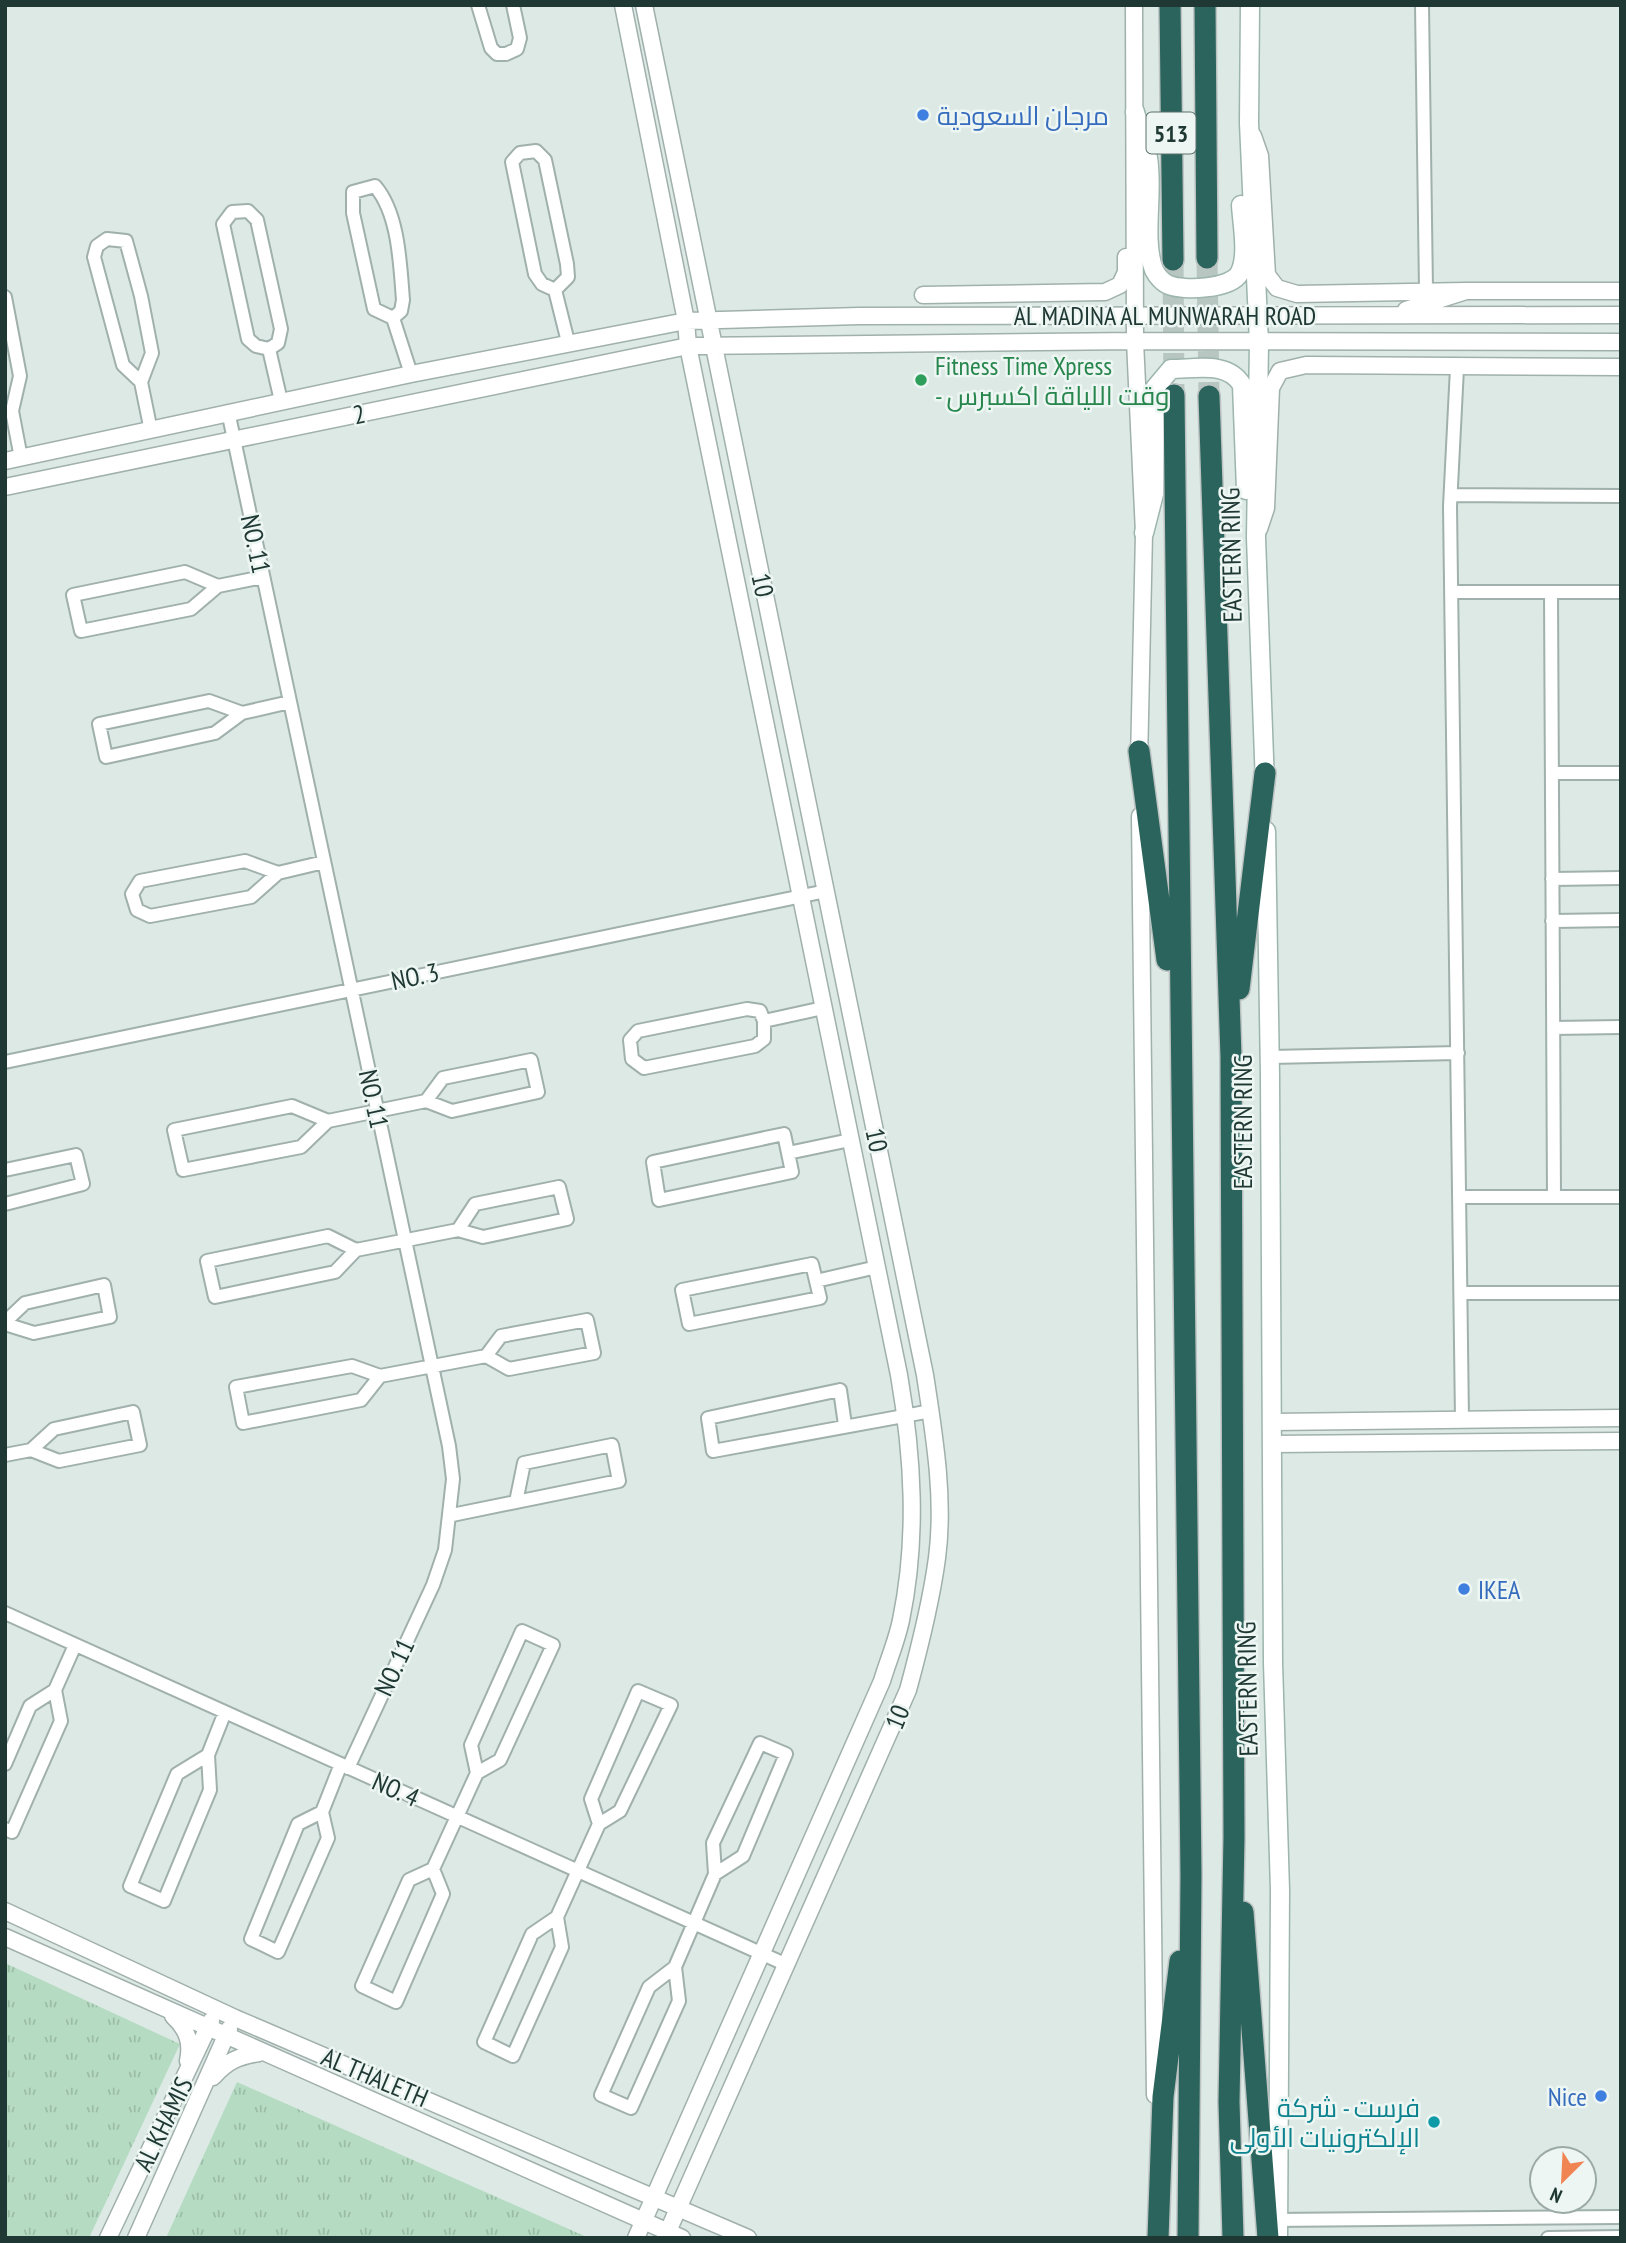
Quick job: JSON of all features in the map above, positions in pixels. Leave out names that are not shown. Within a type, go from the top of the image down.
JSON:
[{"type":"highway","name":"513","points":[[1170,5],[1172,260]]},
{"type":"highway","name":"513","points":[[1205,5],[1206,258]]},
{"type":"highway","points":[[1174,395],[1179,1045],[1191,1875],[1188,2238]]},
{"type":"highway","name":"EASTERN RING","points":[[1209,396],[1231,1057],[1234,1837],[1229,2102],[1233,2238]]},
{"type":"highway","points":[[1139,751],[1179,1045]]},
{"type":"highway","points":[[1231,1057],[1265,773]]},
{"type":"highway","points":[[1234,1837],[1247,1945],[1272,2229]]},
{"type":"highway","points":[[1158,2238],[1163,2097],[1191,1875]]},
{"type":"main road","name":"EASTERN RING","points":[[1250,5],[1249,123],[1259,315],[1256,538],[1265,773],[1270,1057],[1273,1663],[1280,1889],[1272,2229]]},
{"type":"main road","points":[[1135,112],[1148,159],[1154,269],[1170,286],[1217,287],[1232,282],[1239,274],[1242,262],[1241,160],[1249,123]]},
{"type":"main road","points":[[1144,533],[1154,494],[1155,388],[1171,369],[1226,369],[1235,373],[1242,385],[1246,506],[1256,538]]},
{"type":"street","points":[[478,5],[491,48],[497,54],[506,54],[517,49],[520,38],[513,5]]},
{"type":"street","name":"10","points":[[623,5],[686,321],[688,346],[906,1415],[913,1501],[911,1552],[901,1621],[882,1681],[636,2238]]},
{"type":"street","name":"10","points":[[644,5],[931,1411],[939,1502],[938,1555],[926,1626],[899,1712],[679,2207],[672,2236]]},
{"type":"street","points":[[1135,5],[1134,315],[1144,533],[1139,751],[1158,2238]]},
{"type":"street","points":[[1422,5],[1426,290]]},
{"type":"street","points":[[923,295],[1105,292],[1120,285],[1126,272],[1126,155],[1135,112]]},
{"type":"street","points":[[1249,123],[1260,156],[1267,275],[1277,288],[1297,294],[1426,290],[1621,291]]},
{"type":"street","points":[[536,151],[545,160],[568,277],[555,290],[542,284],[535,274],[512,162],[520,153],[536,151]]},
{"type":"street","points":[[393,318],[401,311],[401,271],[387,199],[375,186],[353,192],[353,213],[374,309],[393,318],[411,374]]},
{"type":"street","points":[[248,211],[257,220],[281,329],[278,343],[270,349],[256,346],[248,339],[223,224],[232,212],[248,211]]},
{"type":"street","points":[[141,382],[123,365],[94,257],[97,246],[107,239],[126,241],[131,253],[152,353],[141,382],[151,431]]},
{"type":"street","points":[[555,290],[568,342]]},
{"type":"street","points":[[1391,315],[1466,291]]},
{"type":"street","points":[[5,297],[20,376],[9,407],[13,460]]},
{"type":"street","name":"AL MADINA AL MUNWARAH ROAD","points":[[709,320],[859,316],[1621,315]]},
{"type":"street","name":"2","points":[[13,460],[568,342],[686,321],[709,320]]},
{"type":"street","name":"AL MADINA AL MUNWARAH ROAD","points":[[714,347],[1135,341],[1621,342]]},
{"type":"street","points":[[1354,343],[1457,368]]},
{"type":"street","name":"2","points":[[5,487],[688,346],[714,347]]},
{"type":"street","points":[[270,349],[281,401]]},
{"type":"street","points":[[1256,538],[1266,508],[1271,388],[1280,370],[1306,365],[1621,367]]},
{"type":"street","points":[[1457,368],[1451,495],[1451,592],[1462,1420]]},
{"type":"street","name":"NO. 11","points":[[229,416],[449,1446],[453,1479],[452,1515],[445,1550],[433,1585],[322,1812]]},
{"type":"street","points":[[1451,495],[1621,496]]},
{"type":"street","points":[[218,586],[186,572],[73,595],[81,631],[191,609],[218,586],[263,577]]},
{"type":"street","points":[[1451,592],[1621,592]]},
{"type":"street","points":[[1551,592],[1554,1197]]},
{"type":"street","points":[[242,713],[209,701],[99,723],[106,757],[215,733],[242,713],[290,702]]},
{"type":"street","points":[[1552,773],[1621,772]]},
{"type":"street","points":[[278,873],[245,861],[140,881],[132,894],[137,911],[150,916],[251,897],[278,873],[324,862]]},
{"type":"street","points":[[1552,880],[1621,878]]},
{"type":"street","name":"NO. 3","points":[[5,1062],[826,891]]},
{"type":"street","points":[[1552,921],[1621,920]]},
{"type":"street","points":[[764,1021],[823,1008]]},
{"type":"street","points":[[747,1009],[760,1011],[764,1021],[764,1039],[755,1046],[644,1068],[632,1059],[629,1040],[638,1031],[747,1009]]},
{"type":"street","points":[[1553,1028],[1621,1027]]},
{"type":"street","points":[[1270,1057],[1458,1053]]},
{"type":"street","points":[[328,1121],[292,1106],[174,1130],[183,1170],[301,1147],[328,1121],[426,1101],[452,1111],[538,1092],[531,1060],[443,1078],[426,1101]]},
{"type":"street","points":[[784,1134],[788,1153],[792,1172],[659,1200],[653,1162],[784,1134]]},
{"type":"street","points":[[788,1153],[850,1140]]},
{"type":"street","points":[[5,1170],[76,1155],[83,1184],[5,1204]]},
{"type":"street","points":[[356,1250],[328,1236],[207,1261],[215,1297],[335,1272],[356,1250],[458,1230],[483,1237],[567,1219],[559,1187],[475,1204],[458,1230]]},
{"type":"street","points":[[1460,1197],[1621,1197]]},
{"type":"street","points":[[812,1264],[816,1281],[820,1298],[689,1324],[682,1290],[812,1264]]},
{"type":"street","points":[[816,1281],[877,1267]]},
{"type":"street","points":[[104,1285],[110,1317],[34,1333],[5,1323],[25,1303],[104,1285]]},
{"type":"street","points":[[1461,1293],[1621,1293]]},
{"type":"street","points":[[380,1376],[361,1400],[243,1423],[236,1387],[352,1366],[380,1376],[486,1356],[509,1369],[594,1353],[587,1320],[501,1336],[486,1356]]},
{"type":"street","points":[[845,1425],[840,1391],[708,1418],[713,1451],[931,1411]]},
{"type":"street","points":[[5,1455],[31,1450],[54,1429],[133,1412],[140,1445],[59,1461],[31,1450]]},
{"type":"street","points":[[1273,1422],[1621,1418]]},
{"type":"street","points":[[1273,1444],[1621,1441]]},
{"type":"street","points":[[452,1515],[516,1502],[619,1481],[612,1445],[524,1463],[516,1502]]},
{"type":"street","name":"NO. 4","points":[[5,1613],[787,1965]]},
{"type":"street","points":[[433,1869],[443,1894],[396,2001],[362,1986],[409,1880],[433,1869],[477,1773],[500,1760],[553,1645],[522,1632],[471,1745],[477,1773]]},
{"type":"street","points":[[5,1764],[30,1706],[55,1690],[75,1644]]},
{"type":"street","points":[[5,1829],[12,1832],[61,1721],[55,1690]]},
{"type":"street","points":[[557,1917],[562,1947],[513,2056],[484,2042],[532,1934],[557,1917],[599,1824],[620,1811],[671,1705],[638,1690],[591,1799],[599,1824]]},
{"type":"street","points":[[208,1755],[177,1774],[130,1886],[164,1901],[211,1790],[208,1755],[225,1712]]},
{"type":"street","points":[[675,1967],[679,2001],[631,2108],[601,2095],[649,1987],[675,1967],[695,1924],[715,1874],[713,1843],[760,1743],[786,1754],[743,1856],[715,1874]]},
{"type":"street","points":[[322,1812],[328,1838],[278,1952],[251,1939],[298,1825],[322,1812]]},
{"type":"street","name":"AL THALETH","points":[[5,1911],[235,2018],[747,2238]]},
{"type":"street","name":"AL THALETH","points":[[5,1937],[260,2053],[644,2221],[672,2236]]},
{"type":"street","name":"AL KHAMIS","points":[[108,2238],[184,2082],[216,2009]]},
{"type":"street","points":[[166,2010],[188,2034],[191,2048],[184,2082]]},
{"type":"street","name":"AL KHAMIS","points":[[136,2238],[235,2018]]},
{"type":"street","points":[[203,2090],[226,2063],[241,2055],[260,2053]]},
{"type":"street","points":[[1272,2229],[1621,2217]]},
{"type":"street","points":[[1548,2238],[1621,2237]]},
{"type":"green space","points":[[5,1963],[180,2044],[89,2238],[5,2238]]},
{"type":"green space","points":[[237,2082],[589,2238],[166,2238]]},
{"type":"tunnel","points":[[1207,258],[1209,396]]},
{"type":"tunnel","points":[[1173,260],[1174,395]]},
{"type":"place","name":"مرجان السعودية","points":[[923,115]]},
{"type":"place","name":"Fitness Time Xpress - وقت اللياقة اكسبرس","points":[[921,380]]},
{"type":"place","name":"IKEA","points":[[1464,1589]]},
{"type":"place","name":"Nice","points":[[1601,2096]]},
{"type":"place","name":"فرست - شركة الإلكترونيات الأولى","points":[[1434,2122]]}]
